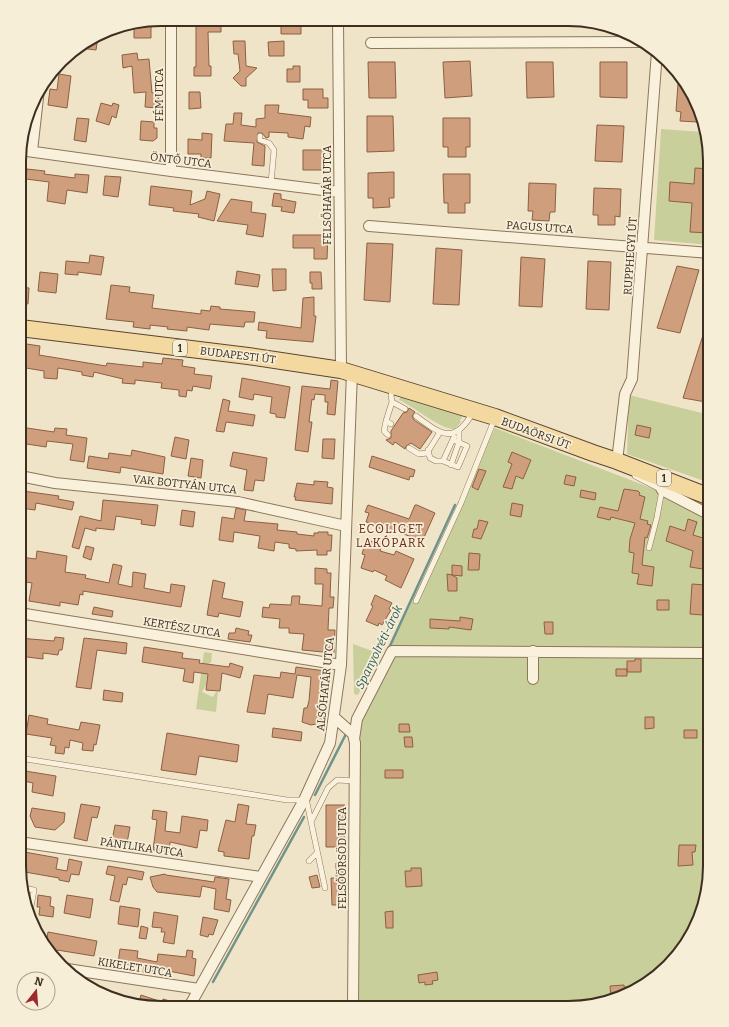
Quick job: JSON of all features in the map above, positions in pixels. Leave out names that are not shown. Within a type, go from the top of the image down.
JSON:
[{"type":"main road","name":"BUDAPESTI ÚT","points":[[26,329],[248,356],[351,372]]},
{"type":"main road","name":"BUDAÖRSI ÚT","points":[[351,372],[474,410],[502,423],[624,463],[662,483],[703,495]]},
{"type":"street","name":"FÉM UTCA","points":[[171,26],[171,171]]},
{"type":"street","name":"FELSŐHATÁR UTCA","points":[[338,26],[339,192],[351,372]]},
{"type":"street","points":[[371,43],[631,42]]},
{"type":"street","name":"RUPPHEGYI ÚT","points":[[624,463],[625,394],[632,380],[656,60]]},
{"type":"street","points":[[32,151],[37,108]]},
{"type":"street","name":"ÖNTŐ UTCA","points":[[27,151],[171,171],[339,192]]},
{"type":"street","name":"PAGUS UTCA","points":[[369,226],[703,252]]},
{"type":"street","name":"ALSÓHATÁR UTCA","points":[[192,1001],[305,798],[330,743],[335,718],[341,665],[351,372]]},
{"type":"street","name":"VAK BOTTYÁN UTCA","points":[[26,477],[55,483],[238,502],[346,526]]},
{"type":"street","points":[[662,483],[703,510]]},
{"type":"street","name":"KERTÉSZ UTCA","points":[[26,614],[341,665]]},
{"type":"street","points":[[354,736],[357,719],[392,651],[703,653]]},
{"type":"street","points":[[533,651],[533,679]]},
{"type":"street","points":[[335,718],[354,736]]},
{"type":"street","name":"FELSŐÖRSÖD UTCA","points":[[353,1001],[354,736]]},
{"type":"street","name":"PÁNTLIKA UTCA","points":[[26,843],[261,877]]},
{"type":"street","name":"KIKELET UTCA","points":[[76,970],[199,989]]},
{"type":"street","name":"ALSÓHATÁR UTCA","points":[[199,989],[200,1001]]},
{"type":"lane","points":[[260,136],[260,140],[269,143],[274,150],[270,183]]},
{"type":"lane","points":[[388,435],[384,431],[388,423],[392,402],[391,395],[393,384]]},
{"type":"lane","points":[[392,402],[405,409]]},
{"type":"lane","points":[[443,461],[457,432],[474,410]]},
{"type":"lane","points":[[416,419],[446,434],[457,432]]},
{"type":"lane","points":[[416,601],[460,503],[502,423]]},
{"type":"lane","points":[[409,448],[419,454],[427,453],[440,432]]},
{"type":"lane","points":[[451,465],[459,442],[457,432]]},
{"type":"lane","points":[[428,450],[430,458],[436,461],[443,461],[458,468],[467,446],[453,440]]},
{"type":"lane","points":[[649,548],[658,517],[662,483]]},
{"type":"lane","points":[[26,759],[287,800],[305,798],[311,822],[316,854],[325,888]]},
{"type":"lane","points":[[311,822],[328,788],[332,784],[337,780],[355,781]]},
{"type":"lane","points":[[310,861],[316,854]]},
{"type":"lane","points":[[28,889],[34,890],[32,903]]},
{"type":"green space","points":[[661,129],[699,132],[703,161],[703,244],[654,240]]},
{"type":"green space","points":[[629,395],[703,413],[703,481],[627,454]]},
{"type":"green space","points":[[401,396],[463,415],[460,421],[461,422],[455,429],[450,429],[443,426],[399,400]]},
{"type":"green space","points":[[495,428],[693,504],[670,486],[703,502],[703,874],[696,909],[680,941],[657,967],[643,978],[611,994],[585,1000],[355,1001],[360,739],[352,727]]},
{"type":"green space","points":[[353,644],[378,653],[358,695],[354,694]]},
{"type":"green space","points":[[204,652],[212,653],[206,685],[202,692],[213,697],[216,692],[218,692],[216,712],[196,709]]},
{"type":"building","points":[[196,26],[221,26],[221,32],[208,32],[209,66],[211,66],[211,76],[194,76],[194,67],[196,67]]},
{"type":"building","points":[[281,26],[301,26],[301,34],[281,34]]},
{"type":"building","points":[[151,27],[151,38],[134,38],[134,29]]},
{"type":"building","points":[[233,41],[245,41],[246,66],[257,68],[246,78],[246,86],[241,86],[233,78],[240,71],[238,54],[234,54]]},
{"type":"building","points":[[284,41],[284,56],[269,56],[268,42]]},
{"type":"building","points":[[97,42],[96,50],[87,49]]},
{"type":"building","points":[[137,53],[138,60],[149,59],[152,93],[159,93],[158,108],[145,107],[146,92],[134,93],[132,66],[123,68],[122,55]]},
{"type":"building","points":[[470,61],[472,96],[445,98],[443,62]]},
{"type":"building","points":[[368,62],[395,62],[396,98],[369,98]]},
{"type":"building","points":[[526,62],[553,62],[554,97],[527,98]]},
{"type":"building","points":[[600,62],[627,62],[627,98],[600,97]]},
{"type":"building","points":[[293,66],[300,66],[300,82],[287,82],[287,69],[293,69]]},
{"type":"building","points":[[59,74],[71,76],[67,108],[48,105],[50,89],[57,90]]},
{"type":"building","points":[[678,84],[689,102],[697,122],[680,121],[681,112],[676,111]]},
{"type":"building","points":[[303,89],[323,89],[323,98],[328,98],[328,108],[308,108],[308,100],[303,100]]},
{"type":"building","points":[[189,92],[200,92],[201,108],[189,109]]},
{"type":"building","points":[[101,103],[112,106],[113,103],[119,105],[116,118],[112,116],[109,125],[96,121]]},
{"type":"building","points":[[265,105],[279,105],[278,113],[311,117],[310,127],[305,126],[303,139],[288,137],[288,133],[269,132],[269,137],[266,138],[262,133],[258,133],[257,142],[265,146],[264,166],[252,165],[254,143],[224,141],[226,124],[233,124],[234,113],[242,113],[241,125],[256,127],[256,119],[265,118]]},
{"type":"building","points":[[367,116],[393,116],[394,151],[367,152]]},
{"type":"building","points":[[77,118],[89,119],[86,142],[74,140]]},
{"type":"building","points":[[443,118],[470,118],[470,147],[466,147],[466,157],[448,157],[448,147],[443,147]]},
{"type":"building","points":[[141,121],[154,122],[154,128],[157,128],[157,138],[153,141],[140,140]]},
{"type":"building","points":[[597,125],[624,126],[622,162],[595,161]]},
{"type":"building","points":[[202,133],[212,134],[211,158],[201,158],[201,154],[188,154],[188,139],[202,140]]},
{"type":"building","points":[[303,150],[324,150],[323,170],[303,170]]},
{"type":"building","points":[[695,168],[703,169],[703,233],[690,232],[692,203],[669,201],[670,182],[694,184]]},
{"type":"building","points":[[27,169],[45,171],[44,174],[75,178],[75,174],[89,175],[87,193],[67,190],[65,204],[47,201],[49,182],[26,179]]},
{"type":"building","points":[[394,172],[394,198],[389,198],[390,207],[373,208],[373,198],[368,198],[368,173]]},
{"type":"building","points":[[443,174],[470,174],[470,203],[465,203],[465,213],[448,213],[448,203],[444,203]]},
{"type":"building","points":[[105,176],[121,177],[118,197],[103,195]]},
{"type":"building","points":[[529,183],[556,184],[555,212],[550,212],[549,221],[532,220],[533,211],[528,211]]},
{"type":"building","points":[[151,186],[192,191],[190,205],[205,199],[207,191],[220,194],[214,221],[198,217],[199,214],[173,211],[174,208],[149,205]]},
{"type":"building","points":[[594,188],[621,189],[620,217],[615,216],[615,225],[598,225],[598,215],[593,215]]},
{"type":"building","points":[[274,193],[281,194],[281,199],[296,202],[294,213],[281,211],[282,207],[272,206]]},
{"type":"building","points":[[231,199],[252,202],[251,212],[266,214],[263,237],[246,234],[248,225],[217,221]]},
{"type":"building","points":[[293,235],[328,235],[327,259],[314,259],[314,248],[293,248]]},
{"type":"building","points":[[367,243],[393,244],[390,302],[364,300]]},
{"type":"building","points":[[436,248],[462,250],[459,305],[433,304]]},
{"type":"building","points":[[90,255],[104,257],[101,275],[78,272],[78,275],[65,274],[66,261],[89,263]]},
{"type":"building","points":[[521,257],[545,259],[542,307],[519,306]]},
{"type":"building","points":[[588,261],[611,262],[609,310],[586,309]]},
{"type":"building","points":[[677,266],[699,270],[680,333],[657,328]]},
{"type":"building","points":[[272,269],[286,269],[286,290],[273,291]]},
{"type":"building","points":[[237,271],[260,275],[258,287],[235,284]]},
{"type":"building","points":[[40,272],[58,274],[56,293],[38,291]]},
{"type":"building","points":[[310,272],[321,272],[322,289],[312,289],[312,283],[310,283]]},
{"type":"building","points":[[111,285],[130,287],[129,292],[154,295],[152,308],[201,314],[201,310],[210,311],[211,306],[220,307],[220,309],[255,312],[254,322],[245,322],[244,327],[210,324],[209,330],[187,327],[187,331],[167,329],[168,327],[150,325],[150,329],[133,327],[134,322],[106,319]]},
{"type":"building","points":[[26,288],[29,288],[28,304],[26,304]]},
{"type":"building","points":[[314,297],[314,316],[316,316],[313,342],[266,338],[267,331],[258,330],[259,322],[301,328],[303,298]]},
{"type":"building","points":[[703,335],[703,401],[683,398]]},
{"type":"building","points":[[26,344],[40,346],[39,355],[106,366],[107,363],[143,367],[143,362],[162,364],[163,358],[183,360],[182,366],[195,368],[194,374],[212,376],[210,389],[193,386],[192,391],[187,390],[186,397],[179,396],[179,390],[161,388],[162,383],[135,380],[135,384],[122,383],[123,379],[94,372],[93,377],[82,375],[82,372],[58,368],[57,379],[44,378],[44,371],[26,368]]},
{"type":"building","points":[[242,378],[290,387],[285,418],[276,417],[276,414],[270,413],[272,397],[254,394],[253,400],[239,397]]},
{"type":"building","points":[[331,380],[338,381],[335,415],[327,414],[328,402],[325,402],[325,395],[315,394],[314,400],[312,399],[309,422],[312,422],[308,452],[295,450],[302,386],[330,389]]},
{"type":"building","points":[[223,399],[230,401],[228,411],[255,415],[253,426],[226,422],[224,432],[216,431]]},
{"type":"building","points":[[409,408],[415,412],[412,416],[414,420],[432,432],[420,449],[411,443],[406,446],[405,449],[395,442],[393,445],[386,440],[391,438],[391,431],[403,413],[407,412]]},
{"type":"building","points":[[637,425],[651,428],[649,438],[635,435]]},
{"type":"building","points":[[26,428],[54,432],[55,428],[67,429],[66,435],[87,438],[84,462],[70,460],[73,444],[47,441],[46,447],[26,444]]},
{"type":"building","points":[[175,437],[189,440],[186,459],[171,456]]},
{"type":"building","points":[[323,439],[335,439],[334,459],[322,458]]},
{"type":"building","points":[[132,450],[165,457],[163,474],[121,467],[120,473],[87,468],[89,456],[108,459],[109,453],[131,456]]},
{"type":"building","points":[[233,452],[267,458],[264,481],[255,480],[253,491],[244,490],[247,470],[230,466]]},
{"type":"building","points":[[512,452],[531,460],[523,479],[516,476],[512,489],[503,487],[512,464],[508,462]]},
{"type":"building","points":[[372,456],[415,470],[413,477],[410,476],[409,480],[369,467]]},
{"type":"building","points":[[191,458],[203,460],[201,478],[188,476]]},
{"type":"building","points":[[479,469],[486,471],[478,490],[472,487]]},
{"type":"building","points":[[566,475],[576,477],[574,486],[564,484]]},
{"type":"building","points":[[314,481],[328,482],[327,487],[333,488],[332,504],[295,500],[296,497],[294,497],[297,483],[314,485]]},
{"type":"building","points":[[624,489],[638,491],[640,493],[639,495],[645,497],[640,519],[648,521],[647,524],[651,525],[647,538],[645,537],[642,565],[654,567],[652,586],[637,584],[639,574],[632,573],[634,553],[629,552],[630,539],[635,523],[611,517],[610,520],[597,517],[600,507],[618,511]]},
{"type":"building","points":[[581,490],[596,493],[595,500],[580,497]]},
{"type":"building","points":[[26,491],[59,496],[58,499],[74,502],[72,510],[36,503],[35,510],[26,509]]},
{"type":"building","points":[[103,500],[158,505],[155,526],[141,524],[142,520],[116,516],[114,530],[96,528],[96,531],[85,528],[79,549],[72,547],[80,516],[101,521]]},
{"type":"building","points":[[512,503],[523,505],[521,517],[510,515]]},
{"type":"building","points":[[368,505],[409,519],[415,505],[435,513],[422,542],[393,529],[389,531],[369,525],[370,523],[366,522],[369,513],[365,512]]},
{"type":"building","points":[[236,508],[246,510],[244,521],[278,524],[277,530],[297,532],[297,534],[314,536],[314,533],[328,532],[328,535],[332,535],[331,551],[327,551],[327,555],[317,555],[317,550],[296,551],[296,549],[289,548],[289,544],[275,542],[274,551],[258,548],[260,536],[234,532],[233,542],[219,540],[222,517],[234,519]]},
{"type":"building","points":[[182,510],[195,512],[193,527],[180,525]]},
{"type":"building","points":[[688,519],[697,522],[693,535],[703,538],[703,569],[690,567],[693,551],[666,541],[670,526],[685,531]]},
{"type":"building","points":[[479,520],[488,522],[481,539],[472,537],[474,529],[477,529]]},
{"type":"building","points":[[366,540],[382,544],[380,551],[394,555],[396,551],[414,559],[401,588],[385,580],[387,576],[374,570],[373,572],[361,568],[365,555],[362,554]]},
{"type":"building","points":[[86,546],[94,548],[91,560],[83,557]]},
{"type":"building","points":[[37,551],[67,556],[65,572],[86,575],[85,578],[109,583],[113,564],[122,566],[118,584],[132,587],[133,572],[146,574],[144,588],[170,593],[171,584],[185,586],[181,607],[83,591],[83,595],[80,594],[78,605],[60,602],[60,606],[29,601],[32,583],[26,582],[26,558],[36,559]]},
{"type":"building","points":[[469,553],[480,554],[479,570],[468,570]]},
{"type":"building","points":[[452,565],[462,566],[462,576],[452,575]]},
{"type":"building","points":[[315,568],[327,569],[327,573],[331,573],[330,597],[334,597],[333,608],[329,608],[328,630],[335,630],[334,653],[302,650],[304,634],[289,633],[289,628],[279,628],[280,619],[262,617],[263,607],[269,608],[270,604],[291,605],[292,596],[300,596],[299,604],[322,606],[323,584],[315,584]]},
{"type":"building","points":[[447,574],[457,578],[457,591],[448,591]]},
{"type":"building","points":[[213,580],[225,583],[222,598],[243,602],[240,617],[219,613],[218,617],[207,615]]},
{"type":"building","points":[[692,584],[703,585],[703,615],[690,614]]},
{"type":"building","points":[[375,595],[392,603],[389,609],[391,610],[382,625],[379,623],[378,626],[366,621],[373,606],[371,605]]},
{"type":"building","points":[[657,600],[669,600],[669,610],[657,610]]},
{"type":"building","points":[[94,607],[113,611],[112,617],[92,614]]},
{"type":"building","points":[[460,617],[473,619],[471,630],[449,627],[449,629],[430,628],[430,619],[460,621]]},
{"type":"building","points":[[544,622],[553,622],[553,634],[545,634]]},
{"type":"building","points":[[236,628],[249,631],[248,635],[252,635],[250,642],[228,639],[229,633],[235,633]]},
{"type":"building","points":[[55,637],[64,638],[62,650],[59,650],[58,655],[43,653],[43,659],[26,657],[26,639],[54,641]]},
{"type":"building","points":[[84,638],[127,643],[126,654],[97,650],[91,689],[76,687]]},
{"type":"building","points":[[144,647],[183,653],[182,658],[200,660],[199,663],[229,667],[230,663],[243,667],[240,678],[222,673],[220,691],[206,690],[208,674],[194,672],[193,683],[183,681],[185,669],[142,662]]},
{"type":"building","points":[[635,659],[641,659],[641,672],[627,672],[627,661],[635,661]]},
{"type":"building","points":[[296,667],[325,671],[324,676],[327,677],[326,682],[329,685],[326,687],[325,695],[322,694],[320,710],[323,710],[321,723],[311,725],[302,722],[304,708],[307,708],[309,701],[311,677],[297,675],[293,698],[268,694],[265,714],[247,712],[254,675],[280,678],[281,672],[295,674]]},
{"type":"building","points":[[616,669],[627,669],[627,676],[616,676]]},
{"type":"building","points":[[104,690],[123,693],[122,702],[103,700]]},
{"type":"building","points":[[29,715],[48,719],[47,724],[79,730],[81,722],[100,725],[96,745],[94,744],[93,751],[82,750],[83,743],[70,740],[69,748],[65,747],[64,754],[55,753],[56,746],[50,745],[52,738],[26,734]]},
{"type":"building","points":[[645,717],[654,717],[654,728],[645,729]]},
{"type":"building","points":[[399,724],[409,724],[410,732],[399,732]]},
{"type":"building","points":[[273,728],[302,732],[301,741],[272,737]]},
{"type":"building","points":[[684,730],[697,730],[697,738],[684,738]]},
{"type":"building","points":[[167,733],[239,745],[237,762],[199,756],[196,775],[161,770]]},
{"type":"building","points":[[404,737],[412,737],[413,747],[405,747]]},
{"type":"building","points":[[385,770],[403,770],[403,778],[385,778]]},
{"type":"building","points":[[26,771],[56,776],[53,796],[32,792],[33,783],[26,782]]},
{"type":"building","points":[[81,804],[100,807],[97,818],[92,817],[87,841],[74,838]]},
{"type":"building","points":[[238,804],[249,806],[246,824],[256,825],[254,836],[252,836],[249,859],[224,856],[224,852],[218,851],[226,820],[235,822]]},
{"type":"building","points":[[326,805],[345,805],[344,847],[326,847]]},
{"type":"building","points":[[32,808],[65,813],[64,822],[55,830],[35,827],[30,816]]},
{"type":"building","points":[[153,810],[167,812],[165,831],[180,833],[182,816],[208,820],[207,831],[200,830],[197,848],[170,842],[169,852],[153,850],[157,820],[152,819]]},
{"type":"building","points":[[115,825],[130,827],[127,843],[112,841]]},
{"type":"building","points":[[679,845],[696,845],[695,852],[692,852],[693,865],[678,866]]},
{"type":"building","points":[[26,852],[58,858],[56,869],[67,871],[69,859],[82,862],[79,875],[71,874],[69,882],[59,880],[59,878],[26,872]]},
{"type":"building","points":[[336,863],[343,863],[343,905],[332,905],[331,878],[336,878]]},
{"type":"building","points":[[108,866],[144,872],[142,880],[128,877],[126,885],[123,884],[119,902],[110,900],[115,876],[106,874]]},
{"type":"building","points":[[411,868],[421,868],[422,886],[406,887],[405,871],[411,871]]},
{"type":"building","points":[[165,874],[214,882],[215,877],[229,879],[226,899],[231,900],[229,912],[214,909],[216,889],[202,886],[200,897],[157,892],[153,887],[150,877]]},
{"type":"building","points":[[317,875],[320,887],[312,888],[309,877]]},
{"type":"building","points":[[38,895],[51,897],[50,906],[54,907],[53,917],[39,915],[40,907],[37,907]]},
{"type":"building","points":[[67,895],[93,899],[90,918],[64,913]]},
{"type":"building","points":[[120,906],[140,909],[138,927],[118,924]]},
{"type":"building","points":[[393,911],[393,928],[386,928],[385,912]]},
{"type":"building","points":[[154,912],[178,916],[174,944],[163,942],[165,932],[161,932],[162,928],[152,927]]},
{"type":"building","points":[[203,917],[218,920],[213,935],[209,934],[208,937],[200,935]]},
{"type":"building","points":[[141,926],[148,928],[146,939],[139,938]]},
{"type":"building","points":[[48,932],[97,941],[94,956],[57,951],[47,938]]},
{"type":"building","points":[[120,949],[138,951],[137,958],[157,962],[158,954],[186,957],[187,950],[193,951],[192,958],[196,959],[194,976],[153,968],[152,973],[143,972],[144,966],[118,963]]},
{"type":"building","points":[[437,972],[438,980],[432,981],[433,984],[425,985],[425,982],[419,983],[418,975]]},
{"type":"building","points":[[624,985],[624,987],[627,987],[611,994],[610,986]]},
{"type":"building","points":[[141,995],[159,1001],[144,1000],[140,999]]},
{"type":"waterway","name":"Spanyolréti-árok","points":[[389,648],[455,505]]},
{"type":"waterway","name":"Spanyolréti-árok","points":[[315,795],[347,732]]},
{"type":"waterway","name":"Spanyolréti-árok","points":[[213,982],[304,817]]},
{"type":"district","name":"ECOLIGET LAKÓPARK","points":[[391,536]]}]
